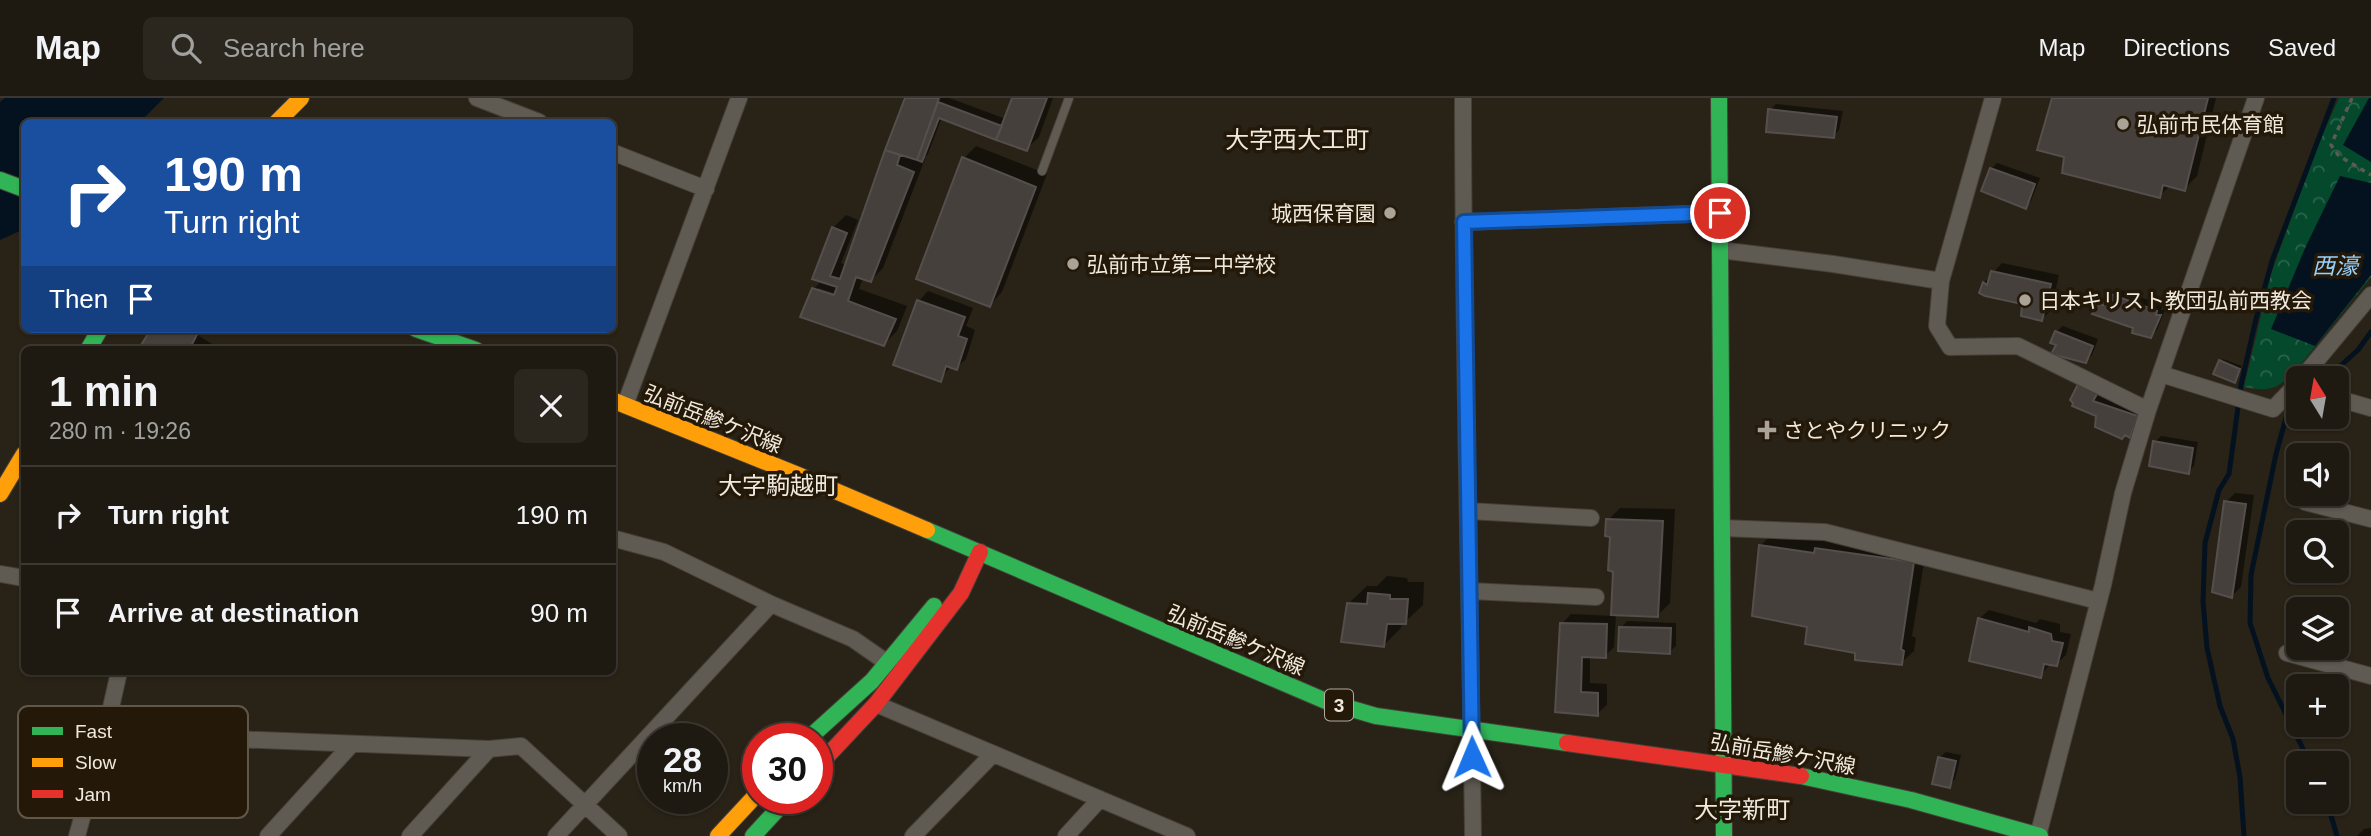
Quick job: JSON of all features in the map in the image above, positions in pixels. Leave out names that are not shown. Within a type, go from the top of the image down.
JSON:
[{"type":"main road","points":[[280,119],[301,98]]},
{"type":"main road","points":[[1719,98],[1724,836]]},
{"type":"main road","points":[[0,180],[21,188]]},
{"type":"main road","points":[[427,333],[464,346]]},
{"type":"main road","name":"弘前岳鰺ケ沢線","points":[[619,403],[798,475],[1328,702],[1376,716],[1831,781],[2039,836]]},
{"type":"main road","points":[[0,494],[21,459]]},
{"type":"main road","points":[[824,723],[872,681],[980,552]]},
{"type":"main road","points":[[833,750],[876,704],[961,593],[980,552]]},
{"type":"main road","points":[[718,836],[742,810]]},
{"type":"main road","points":[[753,836],[773,814]]},
{"type":"street","points":[[477,98],[531,119]]},
{"type":"street","points":[[619,403],[706,189],[739,98]]},
{"type":"street","points":[[1464,98],[1473,836]]},
{"type":"street","points":[[1993,98],[1941,281],[1937,326],[1950,347],[2018,346],[2148,410]]},
{"type":"street","points":[[2039,836],[2123,493],[2148,410],[2256,98]]},
{"type":"street","points":[[616,154],[706,189]]},
{"type":"street","points":[[1464,222],[1720,213]]},
{"type":"street","points":[[1720,250],[1941,281]]},
{"type":"street","points":[[2312,366],[2371,295]]},
{"type":"street","points":[[2161,374],[2273,409],[2286,395]]},
{"type":"street","points":[[2349,402],[2371,408]]},
{"type":"street","points":[[2321,506],[2371,519]]},
{"type":"street","points":[[1469,511],[1591,518]]},
{"type":"street","points":[[1722,528],[1825,532],[2098,601]]},
{"type":"street","points":[[616,539],[664,552],[771,604],[853,639],[886,662]]},
{"type":"street","points":[[0,574],[21,578]]},
{"type":"street","points":[[1471,591],[1596,597]]},
{"type":"street","points":[[556,836],[771,604]]},
{"type":"street","points":[[2313,660],[2371,676]]},
{"type":"street","points":[[111,706],[118,675]]},
{"type":"street","points":[[876,704],[1187,836]]},
{"type":"street","points":[[248,740],[489,749],[521,746],[619,836]]},
{"type":"street","points":[[268,836],[351,745]]},
{"type":"street","points":[[410,836],[489,749]]},
{"type":"street","points":[[913,836],[993,754]]},
{"type":"street","points":[[1066,836],[1100,799]]},
{"type":"street","points":[[77,836],[82,818]]},
{"type":"lane","points":[[1042,171],[1069,98]]},
{"type":"path","points":[[2352,98],[2331,145],[2339,156],[2371,175]]},
{"type":"green space","points":[[2339,98],[2371,98],[2371,277],[2299,366],[2286,366],[2286,380],[2270,388],[2244,387],[2271,274],[2318,145]]},
{"type":"water","points":[[5,98],[164,98],[143,119],[21,119],[21,230],[0,240],[0,102]]},
{"type":"water","points":[[2371,98],[2371,162],[2343,145]]},
{"type":"water","name":"西濠","points":[[2340,176],[2371,183],[2371,275],[2315,346],[2271,329],[2306,246]]},
{"type":"building","points":[[905,98],[939,98],[917,160],[885,150]]},
{"type":"building","points":[[1012,98],[1047,98],[1027,151],[996,140]]},
{"type":"building","name":"弘前市民体育館","points":[[2052,98],[2208,98],[2185,191],[2163,185],[2160,198],[2062,173],[2064,157],[2037,150]]},
{"type":"building","points":[[938,102],[1002,126],[996,140],[939,118],[922,162],[917,160]]},
{"type":"building","points":[[1768,109],[1837,117],[1834,138],[1766,132]]},
{"type":"building","points":[[885,150],[900,155],[897,165],[914,172],[871,282],[856,277],[848,301],[896,319],[884,346],[800,317],[812,288],[834,295],[837,287],[812,279],[832,227],[847,233],[830,276],[840,279]]},
{"type":"building","points":[[962,157],[1036,187],[990,307],[916,279]]},
{"type":"building","points":[[1990,168],[2035,184],[2026,209],[1981,191]]},
{"type":"building","name":"日本キリスト教団弘前西教会","points":[[1991,271],[2051,284],[2042,321],[2021,316],[2022,304],[1979,293],[1983,282],[1987,285]]},
{"type":"building","points":[[2108,293],[2157,311],[2156,315],[2161,315],[2151,338],[2132,333],[2133,328],[2092,314],[2096,303],[2103,305]]},
{"type":"building","points":[[917,300],[965,317],[958,336],[967,339],[957,370],[946,366],[941,382],[893,365]]},
{"type":"building","points":[[2055,331],[2093,346],[2086,363],[2051,354],[2056,345],[2050,343]]},
{"type":"building","points":[[149,333],[198,333],[191,346],[140,346]]},
{"type":"building","points":[[2219,360],[2240,369],[2235,383],[2213,374]]},
{"type":"building","points":[[2079,382],[2097,394],[2093,401],[2138,416],[2130,438],[2125,435],[2122,439],[2095,427],[2096,416],[2072,406],[2070,400]]},
{"type":"building","points":[[2153,441],[2193,448],[2189,474],[2149,466]]},
{"type":"building","points":[[2224,501],[2246,504],[2232,598],[2212,592]]},
{"type":"building","points":[[1606,519],[1663,521],[1658,617],[1611,615],[1613,572],[1608,570],[1610,537],[1605,536]]},
{"type":"building","points":[[1759,545],[1814,553],[1815,548],[1914,562],[1901,649],[1904,651],[1902,665],[1855,660],[1855,653],[1805,644],[1807,627],[1752,616]]},
{"type":"building","points":[[1368,593],[1390,595],[1390,599],[1408,599],[1406,624],[1387,624],[1384,647],[1341,642],[1347,603],[1367,604]]},
{"type":"building","points":[[1978,618],[2029,632],[2029,627],[2051,634],[2052,641],[2063,643],[2057,666],[2044,664],[2041,678],[1969,661]]},
{"type":"building","points":[[1560,623],[1607,624],[1606,658],[1582,657],[1581,692],[1598,693],[1598,716],[1555,712]]},
{"type":"building","points":[[1619,627],[1671,628],[1670,654],[1618,651]]},
{"type":"building","points":[[1938,757],[1956,761],[1950,788],[1932,784]]},
{"type":"waterway","points":[[2244,836],[2240,777],[2233,739],[2220,706],[2207,648],[2203,602],[2205,543],[2219,490],[2229,474],[2241,385],[2272,261],[2334,98]]},
{"type":"waterway","points":[[2340,366],[2358,350],[2371,332]]},
{"type":"waterway","points":[[2286,418],[2251,575],[2250,623],[2268,678],[2304,751]]},
{"type":"waterway","points":[[2331,814],[2337,836]]},
{"type":"traffic: fast","points":[[1719,98],[1724,836]]},
{"type":"traffic: fast","points":[[0,180],[21,188]]},
{"type":"traffic: fast","points":[[90,346],[98,333]]},
{"type":"traffic: fast","points":[[427,333],[465,346]]},
{"type":"traffic: fast","points":[[927,530],[1328,702],[1376,716],[1567,743]]},
{"type":"traffic: fast","points":[[826,723],[872,681],[934,606]]},
{"type":"traffic: fast","points":[[1801,776],[1911,800],[2040,836]]},
{"type":"traffic: fast","points":[[753,836],[773,814]]},
{"type":"traffic: slow","points":[[280,119],[301,98]]},
{"type":"traffic: slow","points":[[616,402],[927,530]]},
{"type":"traffic: slow","points":[[0,494],[21,459]]},
{"type":"traffic: slow","points":[[718,836],[742,810]]},
{"type":"traffic: jam","points":[[833,750],[876,704],[961,593],[980,552]]},
{"type":"traffic: jam","points":[[1567,743],[1801,776]]},
{"type":"place","name":"弘前市民体育館","points":[[2123,124]]},
{"type":"place","name":"城西保育園","points":[[1390,213]]},
{"type":"place","name":"弘前市立第二中学校","points":[[1073,264]]},
{"type":"place","name":"日本キリスト教団弘前西教会","points":[[2025,300]]},
{"type":"place","name":"さとやクリニック","points":[[1767,430]]},
{"type":"district","name":"大字西大工町","points":[[1297,139]]},
{"type":"district","name":"大字駒越町","points":[[778,485]]},
{"type":"district","name":"大字新町","points":[[1742,809]]},
{"type":"route","points":[[1472,757],[1464,222],[1720,213]]}]
